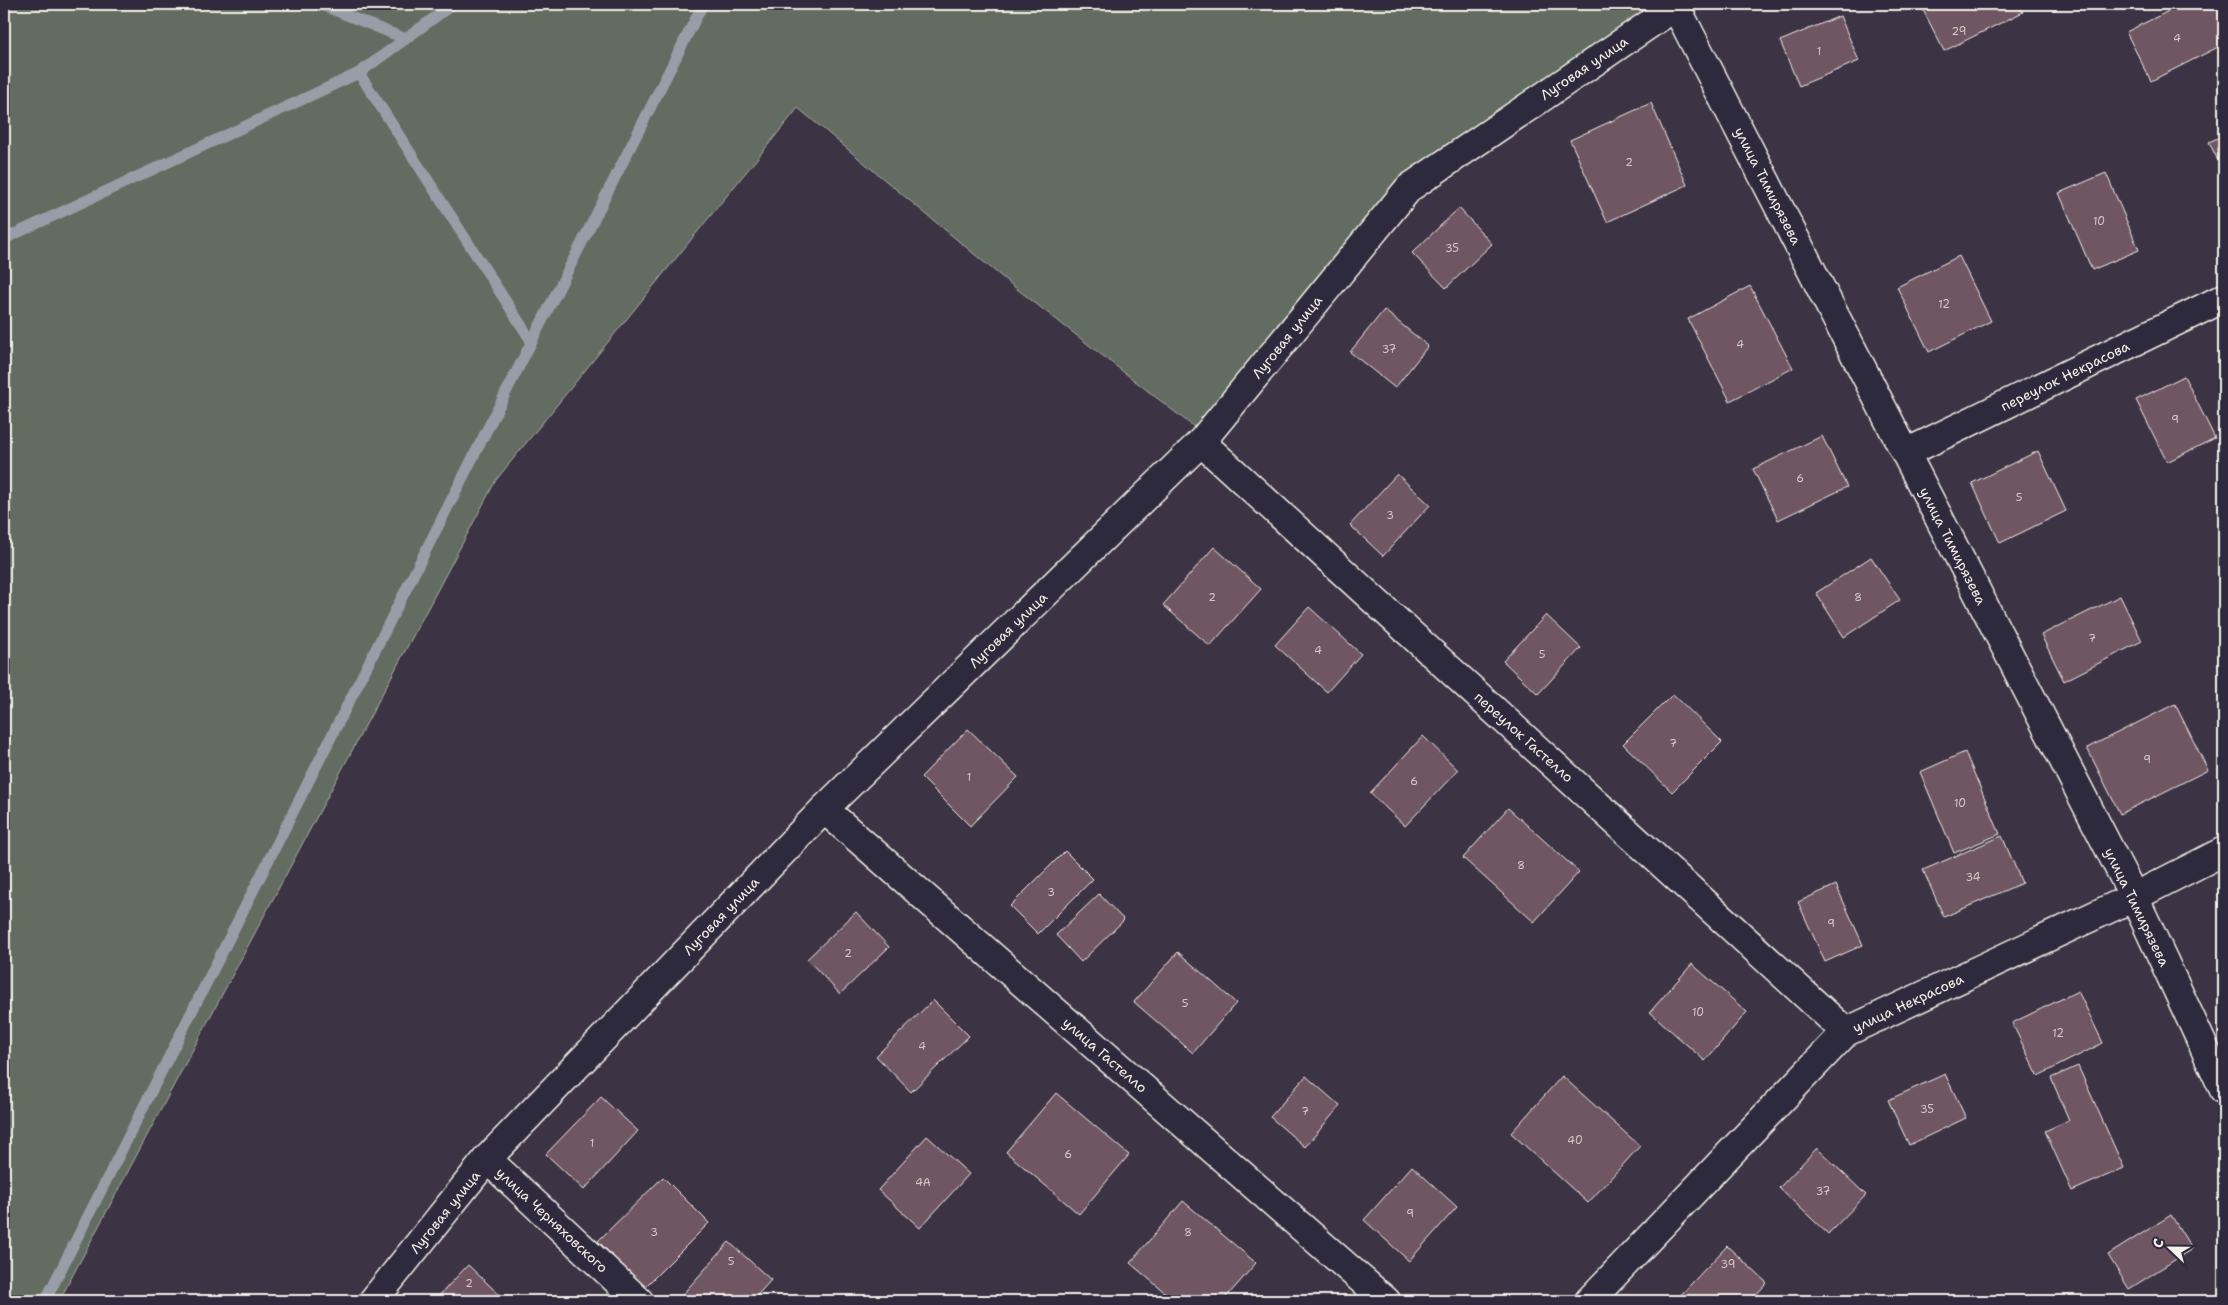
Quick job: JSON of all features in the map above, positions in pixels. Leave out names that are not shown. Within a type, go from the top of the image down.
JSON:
[{"type":"street","name":"Луговая улица","points":[[373,1301],[487,1159],[824,809],[1201,442],[1409,188],[1677,5]]},
{"type":"street","name":"улица Тимирязева","points":[[1677,5],[2134,897],[2224,1090]]},
{"type":"street","name":"переулок Некрасова","points":[[1906,453],[2224,298]]},
{"type":"street","name":"переулок Гастелло","points":[[1201,442],[1846,1032]]},
{"type":"street","name":"улица Гастелло","points":[[824,809],[1386,1301]]},
{"type":"street","name":"улица Некрасова","points":[[1589,1301],[1846,1032],[2134,897],[2224,851]]},
{"type":"street","name":"улица Черняховского","points":[[487,1159],[639,1301]]},
{"type":"green space","points":[[4,4],[1665,4],[1399,179],[1198,430],[1008,282],[798,108],[496,480],[59,1301],[4,1301]]},
{"type":"building","points":[[1920,4],[2018,4],[2023,12],[1944,51]]},
{"type":"building","points":[[2183,4],[2220,4],[2224,12],[2224,44],[2151,81],[2126,32]]},
{"type":"building","points":[[1840,16],[1859,61],[1799,86],[1780,41]]},
{"type":"building","points":[[1651,103],[1687,185],[1607,222],[1570,140]]},
{"type":"building","points":[[2224,135],[2224,173],[2209,142]]},
{"type":"building","points":[[2106,173],[2139,250],[2092,270],[2059,193]]},
{"type":"building","points":[[1459,208],[1492,244],[1446,288],[1412,253]]},
{"type":"building","points":[[1959,256],[1991,321],[1929,352],[1897,287]]},
{"type":"building","points":[[1750,286],[1793,368],[1730,401],[1688,319]]},
{"type":"building","points":[[1384,310],[1428,346],[1395,388],[1350,352]]},
{"type":"building","points":[[2184,376],[2215,438],[2167,462],[2136,400]]},
{"type":"building","points":[[1822,436],[1847,487],[1778,520],[1753,469]]},
{"type":"building","points":[[2038,451],[2066,511],[2000,543],[1972,483]]},
{"type":"building","points":[[1397,474],[1430,505],[1383,556],[1350,525]]},
{"type":"building","points":[[1214,547],[1261,589],[1210,646],[1163,605]]},
{"type":"building","points":[[1871,557],[1900,600],[1844,637],[1816,593]]},
{"type":"building","points":[[2120,596],[2142,641],[2064,681],[2041,635]]},
{"type":"building","points":[[1309,607],[1361,654],[1327,692],[1275,645]]},
{"type":"building","points":[[1546,615],[1581,648],[1538,694],[1503,661]]},
{"type":"building","points":[[1673,694],[1722,742],[1672,792],[1623,744]]},
{"type":"building","points":[[2175,704],[2208,770],[2120,814],[2087,748]]},
{"type":"building","points":[[968,729],[1018,777],[970,826],[921,777]]},
{"type":"building","points":[[1423,736],[1458,770],[1405,826],[1370,793]]},
{"type":"building","points":[[1965,752],[2000,834],[1954,853],[1920,772]]},
{"type":"building","points":[[1508,808],[1579,872],[1534,922],[1463,858]]},
{"type":"building","points":[[2002,836],[2022,883],[1944,917],[1923,870]]},
{"type":"building","points":[[1065,851],[1093,879],[1038,934],[1010,906]]},
{"type":"building","points":[[1836,885],[1863,945],[1825,962],[1798,902]]},
{"type":"building","points":[[1099,894],[1124,920],[1081,962],[1056,935]]},
{"type":"building","points":[[856,912],[889,947],[840,994],[807,959]]},
{"type":"building","points":[[1178,952],[1236,1003],[1193,1053],[1134,1002]]},
{"type":"building","points":[[1692,964],[1747,1012],[1705,1061],[1650,1012]]},
{"type":"building","points":[[2078,991],[2103,1043],[2038,1076],[2012,1023]]},
{"type":"building","points":[[933,1000],[969,1036],[911,1092],[876,1056]]},
{"type":"building","points":[[2078,1066],[2124,1168],[2072,1191],[2045,1131],[2069,1120],[2051,1078]]},
{"type":"building","points":[[1945,1074],[1966,1118],[1909,1145],[1888,1100]]},
{"type":"building","points":[[1306,1076],[1340,1106],[1305,1147],[1270,1117]]},
{"type":"building","points":[[1562,1076],[1640,1146],[1588,1203],[1511,1133]]},
{"type":"building","points":[[1056,1093],[1129,1155],[1079,1214],[1006,1152]]},
{"type":"building","points":[[601,1097],[638,1131],[584,1190],[546,1154]]},
{"type":"building","points":[[927,1136],[969,1174],[920,1228],[878,1190]]},
{"type":"building","points":[[1817,1148],[1866,1195],[1828,1234],[1779,1188]]},
{"type":"building","points":[[1412,1166],[1457,1207],[1409,1261],[1364,1220]]},
{"type":"building","points":[[663,1177],[709,1223],[644,1288],[598,1241]]},
{"type":"building","points":[[1183,1201],[1256,1263],[1223,1301],[1175,1301],[1130,1263]]},
{"type":"building","points":[[2171,1215],[2192,1249],[2129,1289],[2108,1255]]},
{"type":"building","points":[[729,1242],[771,1280],[752,1301],[689,1301],[682,1295]]},
{"type":"building","points":[[1727,1246],[1767,1283],[1750,1301],[1675,1301]]},
{"type":"building","points":[[468,1265],[506,1301],[434,1301]]},
{"type":"waterway","points":[[319,4],[406,39]]},
{"type":"waterway","points":[[4,239],[359,73],[453,4]]},
{"type":"waterway","points":[[45,1301],[703,4]]},
{"type":"waterway","points":[[359,73],[532,342]]}]
